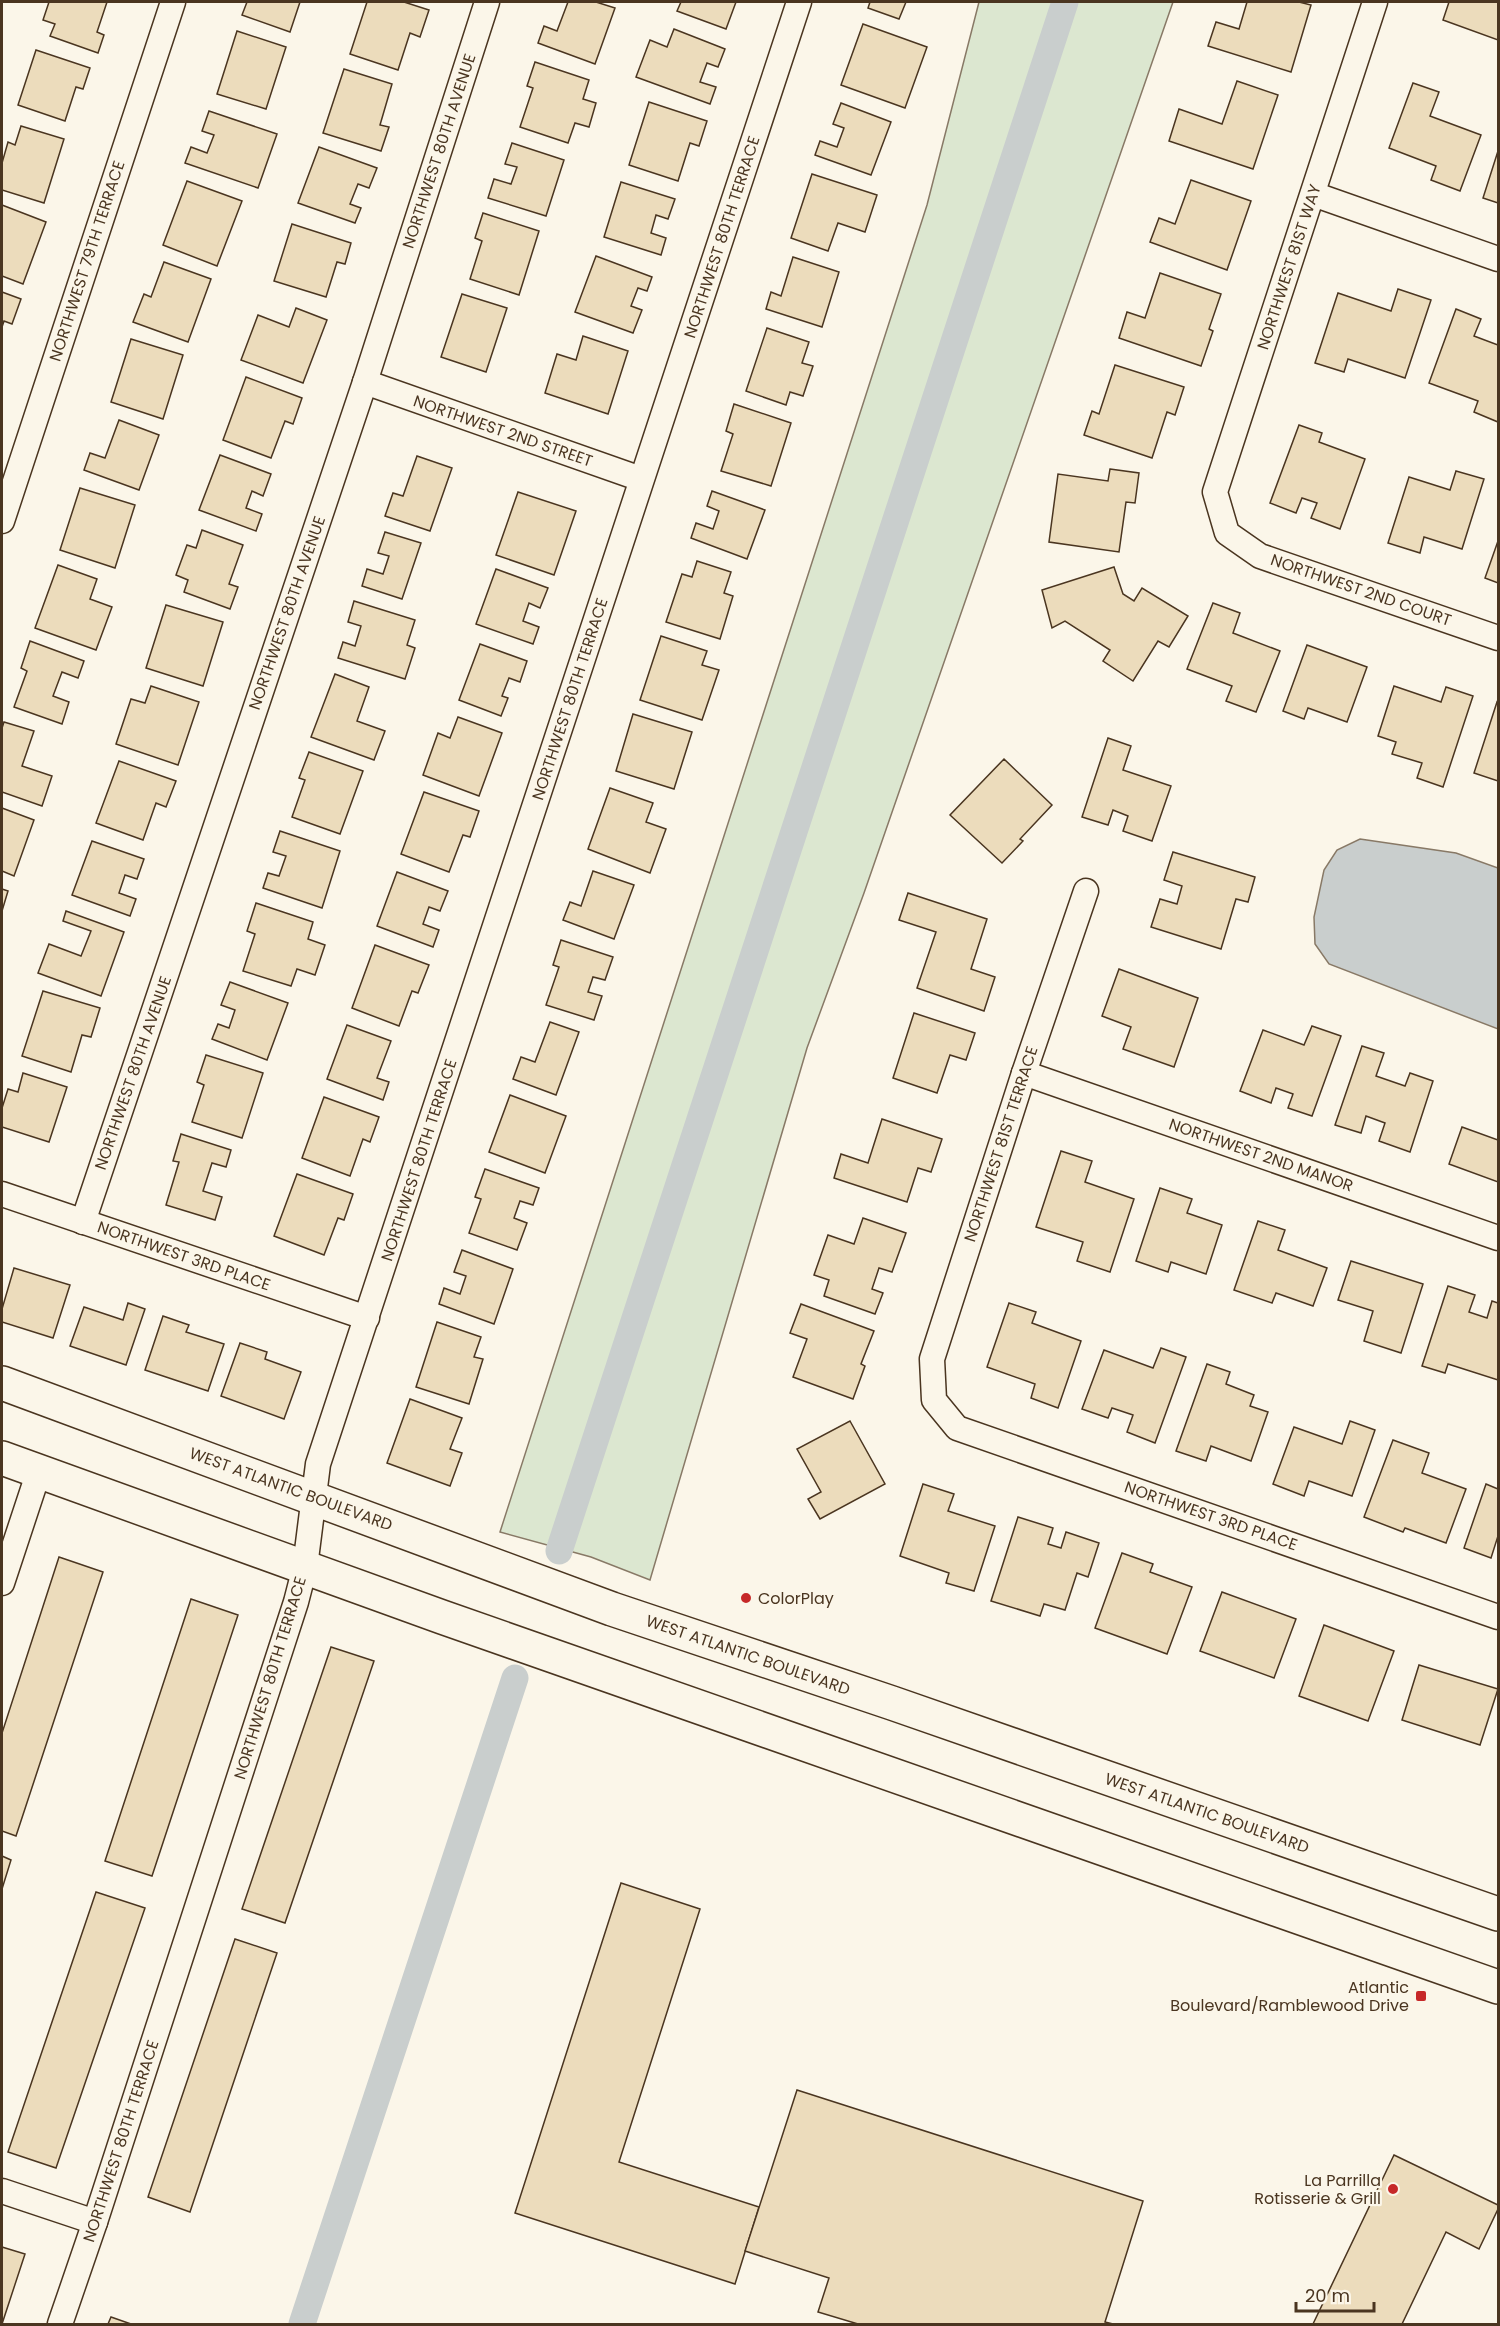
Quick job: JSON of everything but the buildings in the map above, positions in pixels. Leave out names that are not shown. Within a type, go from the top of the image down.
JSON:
[{"type":"main road","name":"WEST ATLANTIC BOULEVARD","points":[[2,1383],[612,1609],[892,1703],[1498,1914]]},
{"type":"main road","points":[[2,1458],[589,1669],[1498,1987]]},
{"type":"street","name":"NORTHWEST 79TH TERRACE","points":[[2,521],[173,2]]},
{"type":"street","name":"NORTHWEST 80TH AVENUE","points":[[83,1222],[365,382],[487,2]]},
{"type":"street","name":"NORTHWEST 80TH TERRACE","points":[[60,2325],[293,1613],[305,1567],[318,1464],[800,2]]},
{"type":"street","name":"NORTHWEST 81ST WAY","points":[[1227,533],[1215,492],[1375,2]]},
{"type":"street","points":[[1313,194],[1498,259]]},
{"type":"street","name":"NORTHWEST 2ND STREET","points":[[365,382],[641,479]]},
{"type":"street","name":"NORTHWEST 2ND COURT","points":[[1227,533],[1260,556],[1498,638]]},
{"type":"street","name":"NORTHWEST 81ST TERRACE","points":[[934,1400],[932,1359],[1024,1073],[1086,891]]},
{"type":"street","name":"NORTHWEST 2ND MANOR","points":[[1024,1073],[1498,1238]]},
{"type":"street","name":"NORTHWEST 3RD PLACE","points":[[2,1194],[367,1318]]},
{"type":"street","name":"NORTHWEST 3RD PLACE","points":[[934,1400],[957,1428],[1498,1617]]},
{"type":"street","points":[[2,1583],[39,1471]]},
{"type":"street","points":[[2,2191],[95,2222]]},
{"type":"green space","points":[[979,2],[1173,2],[864,893],[807,1048],[650,1580],[591,1557],[500,1532],[927,205]]},
{"type":"shaded area","points":[[1360,839],[1456,853],[1498,868],[1498,1029],[1329,964],[1315,944],[1314,917],[1324,870],[1337,850]]},
{"type":"waterway","points":[[559,1551],[1065,2]]},
{"type":"waterway","points":[[302,2324],[515,1678]]},
{"type":"place","name":"ColorPlay","points":[[746,1598]]},
{"type":"place","name":"Atlantic Boulevard/Ramblewood Drive","points":[[1421,1996]]},
{"type":"place","name":"La Parrilla Rotisserie & Grill","points":[[1393,2189]]}]
